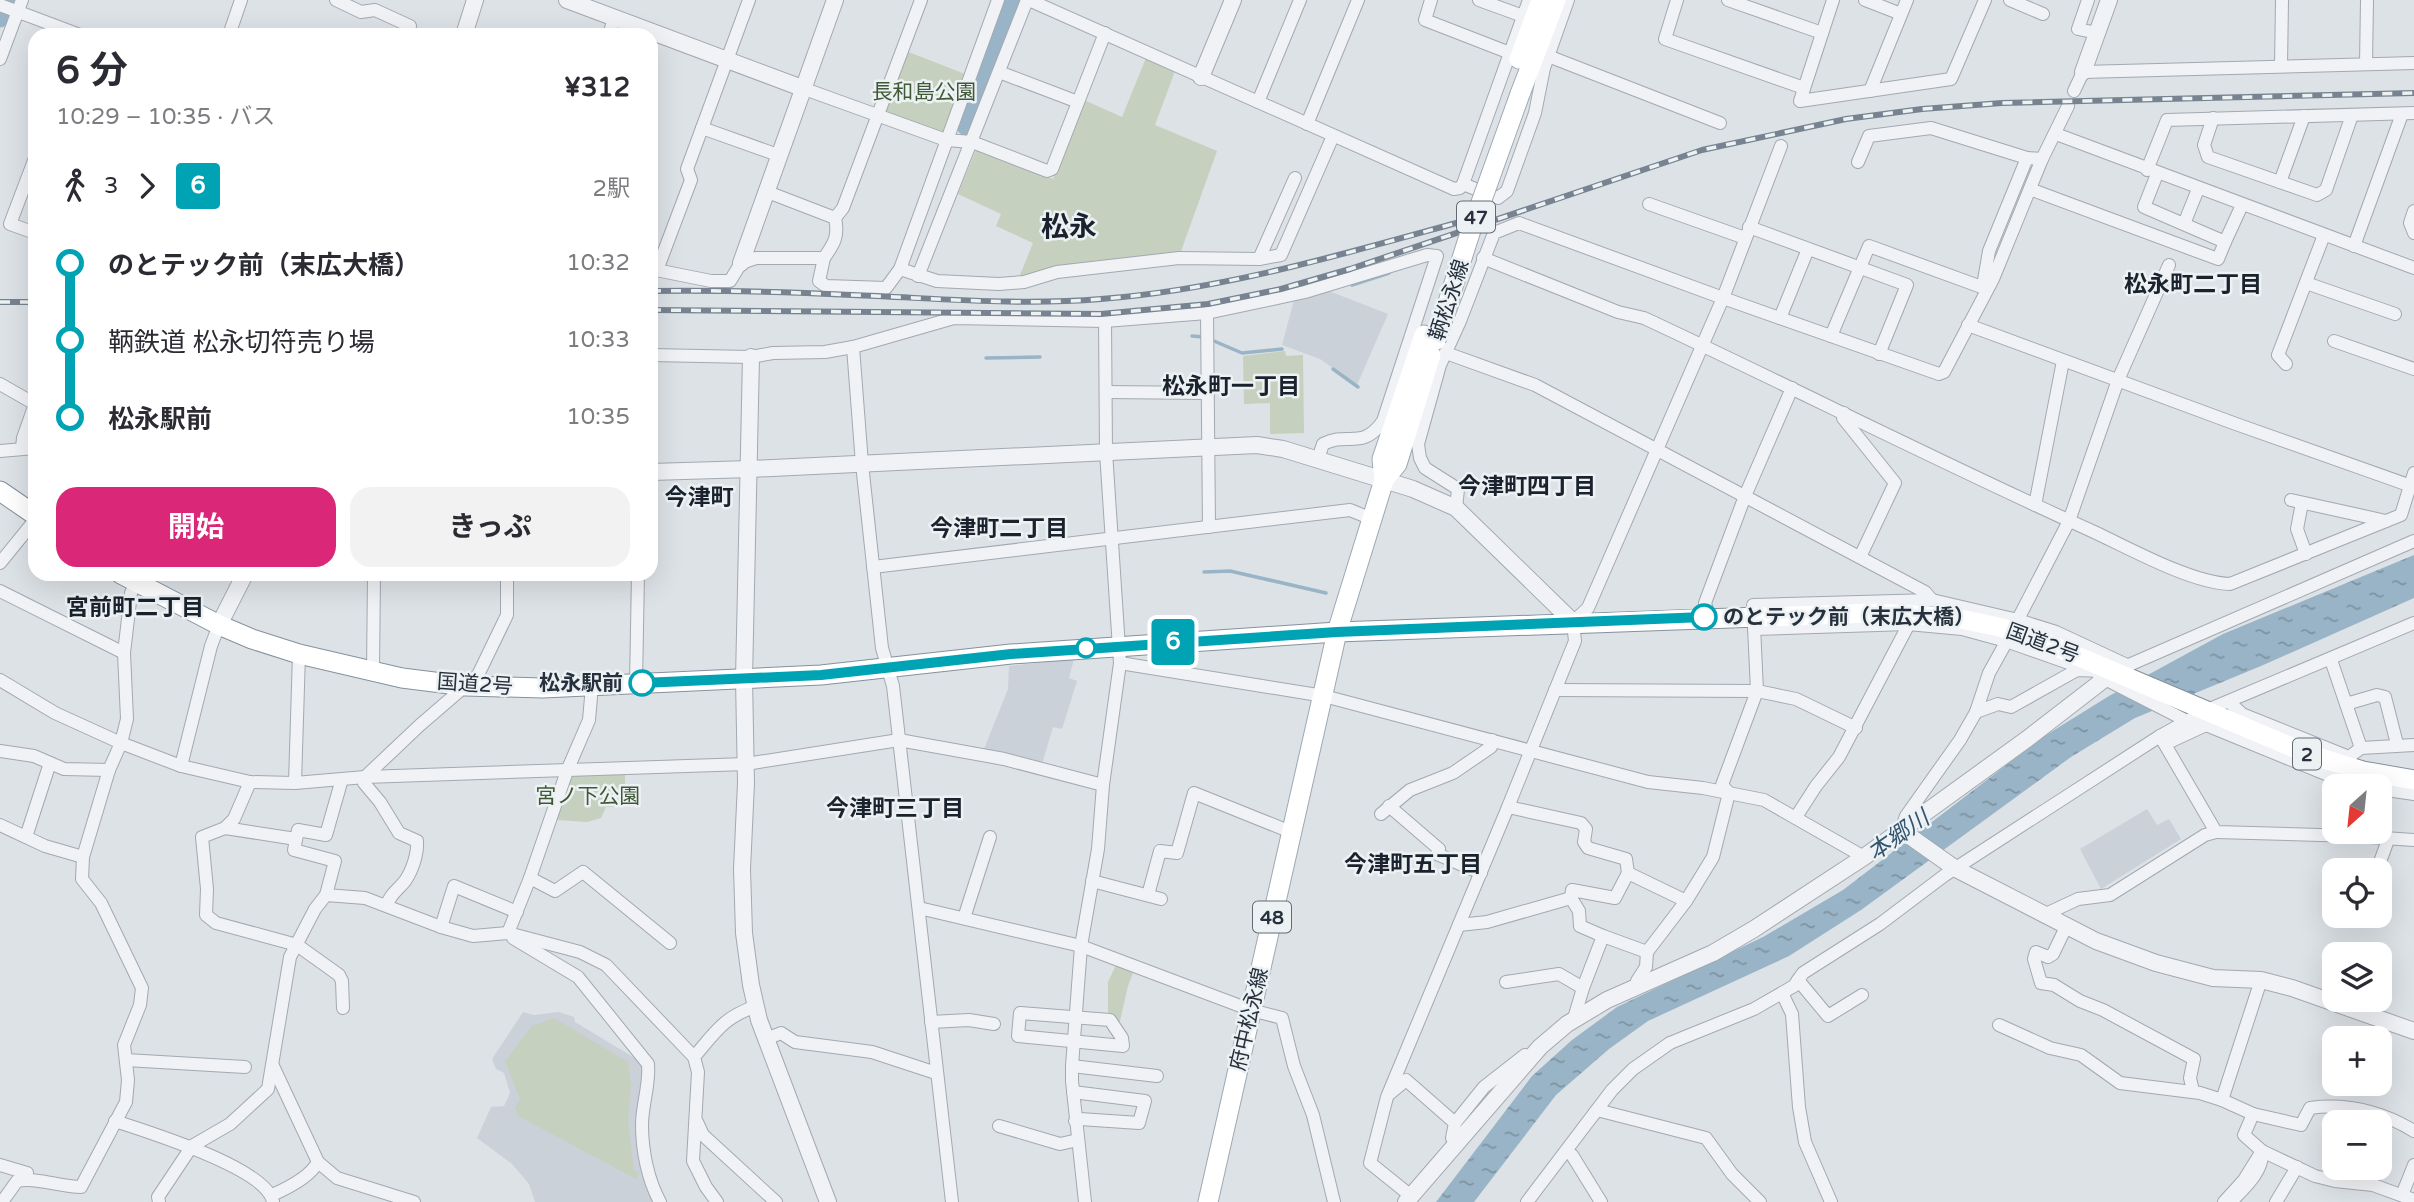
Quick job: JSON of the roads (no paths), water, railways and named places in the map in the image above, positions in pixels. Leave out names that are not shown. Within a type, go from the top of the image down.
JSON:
[{"type":"main road","name":"鞆松永線","points":[[1337,632],[1384,480],[1396,464],[1436,343],[1541,0]]},
{"type":"main road","name":"鞆松永線","points":[[1514,92],[1556,0]]},
{"type":"main road","points":[[0,491],[28,513]]},
{"type":"main road","name":"国道2号","points":[[134,581],[219,625],[299,654],[373,672],[466,686],[544,688],[821,675],[887,667],[1120,654],[1146,643],[1337,632],[1709,617],[1754,622],[1874,612],[1951,617],[2000,627],[2037,639],[2206,718],[2308,754],[2363,771],[2414,780]]},
{"type":"main road","name":"府中松永線","points":[[1208,1202],[1337,632]]},
{"type":"street","points":[[231,28],[241,0]]},
{"type":"street","points":[[336,0],[361,12],[374,9],[410,26]]},
{"type":"street","points":[[466,28],[475,0]]},
{"type":"street","points":[[567,0],[637,28]]},
{"type":"street","points":[[658,259],[691,180],[687,169],[749,0]]},
{"type":"street","points":[[658,270],[711,281],[730,281],[741,263],[835,0]]},
{"type":"street","points":[[835,218],[843,208],[921,0]]},
{"type":"street","points":[[835,218],[838,232],[834,244],[824,258],[819,281],[826,286],[886,288],[900,268],[998,0]]},
{"type":"street","points":[[918,276],[1028,0],[1454,190],[1463,184],[1529,0]]},
{"type":"street","points":[[1201,77],[1234,0]]},
{"type":"street","points":[[1258,102],[1300,0]]},
{"type":"street","points":[[1307,124],[1358,0]]},
{"type":"street","points":[[1431,0],[1425,20],[1510,52]]},
{"type":"street","points":[[1479,0],[1523,16]]},
{"type":"street","points":[[1463,184],[1498,198],[1507,191],[1535,113],[1548,56],[1568,0]]},
{"type":"street","points":[[1677,0],[1665,39],[1804,88]]},
{"type":"street","points":[[1728,0],[1822,33]]},
{"type":"street","points":[[1833,0],[1800,101],[1951,79],[1985,0]]},
{"type":"street","points":[[1865,0],[1901,14]]},
{"type":"street","points":[[1870,91],[1907,0]]},
{"type":"street","points":[[2010,0],[2043,14]]},
{"type":"street","points":[[2088,0],[2078,29],[2097,33]]},
{"type":"street","points":[[2074,91],[2109,0]]},
{"type":"street","points":[[2281,66],[2283,0]]},
{"type":"street","points":[[2366,64],[2367,0]]},
{"type":"street","points":[[0,5],[20,6],[65,28]]},
{"type":"street","points":[[0,59],[20,6]]},
{"type":"street","points":[[610,28],[614,18]]},
{"type":"street","points":[[658,36],[878,117],[946,140],[972,142],[1047,171],[1052,169],[1105,33]]},
{"type":"street","points":[[1548,56],[1720,123]]},
{"type":"street","points":[[2083,72],[2414,63]]},
{"type":"street","points":[[999,72],[1078,102]]},
{"type":"street","points":[[1723,298],[1879,354],[1939,374],[1944,372],[2068,106]]},
{"type":"street","points":[[2225,242],[2144,207],[2167,120],[2408,113],[2354,246]]},
{"type":"street","points":[[2280,182],[2304,116]]},
{"type":"street","points":[[2213,118],[2204,145],[2208,157],[2317,195],[2326,190],[2352,116]]},
{"type":"street","points":[[702,128],[778,155]]},
{"type":"street","points":[[1858,162],[1869,136],[1931,128],[2028,158],[2042,159]]},
{"type":"street","points":[[2056,134],[2414,268]]},
{"type":"street","points":[[900,268],[918,276],[947,282],[999,284],[1024,282],[1056,272],[1180,258],[1259,259],[1281,254],[1333,136]]},
{"type":"street","points":[[1573,622],[1588,608],[1704,346],[1781,146]]},
{"type":"street","points":[[1985,288],[1989,251],[2028,158]]},
{"type":"street","points":[[28,176],[10,224],[28,230]]},
{"type":"street","points":[[1259,259],[1295,178]]},
{"type":"street","points":[[2030,189],[2218,259],[2242,205]]},
{"type":"street","points":[[2184,224],[2198,189]]},
{"type":"street","points":[[765,191],[835,218]]},
{"type":"street","points":[[1649,204],[1808,249],[1907,285],[1879,354]]},
{"type":"street","points":[[2414,211],[2410,223],[2414,233]]},
{"type":"street","name":"47","points":[[1483,258],[1494,233],[1519,223],[1723,298]]},
{"type":"street","points":[[2286,364],[2278,355],[2324,235]]},
{"type":"street","points":[[1831,337],[1870,246],[1985,288]]},
{"type":"street","points":[[1780,318],[1808,249]]},
{"type":"street","points":[[658,355],[751,357],[825,352],[853,347],[954,318],[1105,321],[1207,313],[1305,292],[1427,255],[1437,256],[1478,272]]},
{"type":"street","points":[[1318,459],[1323,444],[1362,439],[1372,435],[1383,421],[1437,256]]},
{"type":"street","points":[[741,263],[756,258],[824,258]]},
{"type":"street","points":[[1457,508],[1458,489],[1426,468],[1420,458],[1418,444],[1440,365],[1436,343],[1478,272],[1483,258],[1618,312],[1644,318],[2069,521],[2215,584],[2230,584],[2401,515],[2414,472]]},
{"type":"street","points":[[2017,621],[2069,521],[2118,380],[2169,265]]},
{"type":"street","points":[[2306,283],[2395,314]]},
{"type":"street","points":[[1207,313],[1209,527]]},
{"type":"street","points":[[1085,1202],[1075,1121],[1072,1066],[1081,946],[1098,849],[1103,785],[1120,654],[1106,452],[1105,321]]},
{"type":"street","points":[[1968,324],[2411,487]]},
{"type":"street","points":[[2334,341],[2414,369]]},
{"type":"street","points":[[1436,343],[1535,385],[1860,557],[1924,599]]},
{"type":"street","points":[[853,347],[862,464],[882,648],[892,686],[899,740],[952,1202]]},
{"type":"street","points":[[751,357],[744,678],[744,933],[756,1006],[766,1039],[828,1202]]},
{"type":"street","points":[[2035,505],[2063,361]]},
{"type":"street","points":[[0,384],[28,400]]},
{"type":"street","points":[[1709,617],[1705,603],[1745,496],[1792,388]]},
{"type":"street","points":[[1106,392],[1207,393]]},
{"type":"street","points":[[1844,413],[1843,418],[1895,483],[1860,557]]},
{"type":"street","points":[[28,424],[23,438],[28,446]]},
{"type":"street","points":[[658,472],[1257,444],[1318,459],[1413,489],[1457,508],[1573,622],[1576,641],[1387,1097],[1370,1163],[1408,1199],[1540,1047],[1577,1018],[1607,1000],[1713,953],[1864,857],[1907,822],[2113,673],[2414,541]]},
{"type":"street","points":[[0,451],[28,448]]},
{"type":"street","points":[[2306,554],[2297,529],[2297,502],[2387,521]]},
{"type":"street","points":[[873,567],[1350,510],[1372,519]]},
{"type":"street","points":[[0,563],[28,527]]},
{"type":"street","points":[[2,1198],[17,1181],[27,1179],[81,1187],[126,1102],[128,1080],[124,1045],[140,1005],[142,988],[102,903],[82,879],[83,858],[127,719],[124,653],[131,593],[129,581]]},
{"type":"street","points":[[181,766],[211,646],[241,581]]},
{"type":"street","points":[[373,672],[374,581]]},
{"type":"street","points":[[387,905],[390,896],[406,879],[418,851],[418,841],[399,833],[380,802],[364,783],[365,777],[478,675],[507,615],[507,581]]},
{"type":"street","points":[[636,683],[638,581]]},
{"type":"street","points":[[0,592],[124,653]]},
{"type":"street","points":[[1729,793],[1722,785],[1757,691],[1753,605],[1924,599],[2017,621],[2056,632],[2187,721]]},
{"type":"street","points":[[1754,622],[1910,622],[1962,629],[2008,639],[2113,673]]},
{"type":"street","points":[[1796,817],[1839,757],[1856,728],[1910,622]]},
{"type":"street","points":[[1527,1202],[1612,1090],[1633,1069],[1671,1042],[1754,1009],[1783,993],[1794,986],[1803,973],[1880,924],[1952,866],[2229,702],[2414,623]]},
{"type":"street","points":[[1907,822],[1976,712],[1989,673],[2008,639]]},
{"type":"street","points":[[1143,666],[1146,643]]},
{"type":"street","points":[[295,783],[299,654]]},
{"type":"street","points":[[1120,654],[1143,666],[1324,696],[1648,782],[1764,800],[1864,857]]},
{"type":"street","points":[[2330,660],[2361,748]]},
{"type":"street","points":[[1976,712],[1998,704],[2011,707],[2077,670],[2113,673]]},
{"type":"street","points":[[0,680],[55,713],[121,743],[181,766],[250,782],[295,783],[365,777],[746,764],[899,740],[1004,759],[1103,785]]},
{"type":"street","points":[[508,933],[589,720],[592,686]]},
{"type":"street","points":[[1555,690],[1757,691],[1796,699],[1856,728]]},
{"type":"street","points":[[2346,704],[2376,695],[2385,698],[2396,744]]},
{"type":"street","points":[[2229,702],[2242,714],[2348,757],[2361,748],[2414,745]]},
{"type":"street","points":[[2163,740],[2187,721],[2206,718],[2327,774]]},
{"type":"street","points":[[1481,873],[1437,854],[1440,849],[1385,810],[1410,790],[1453,773],[1491,747],[1493,740]]},
{"type":"street","points":[[2163,740],[2216,832]]},
{"type":"street","points":[[0,751],[34,756],[64,769],[110,770]]},
{"type":"street","points":[[26,837],[50,763]]},
{"type":"street","points":[[159,1202],[158,1197],[191,1146],[230,1124],[268,1089],[290,957],[326,895],[335,861],[294,850],[298,830],[326,835],[342,779]]},
{"type":"street","points":[[250,782],[234,819],[225,828],[202,837],[207,889],[206,915],[216,923],[297,945],[339,975],[342,981],[343,1008]]},
{"type":"street","points":[[2392,791],[2414,794]]},
{"type":"street","points":[[1148,895],[1160,851],[1177,853],[1194,793],[1291,832]]},
{"type":"street","points":[[1638,986],[1637,981],[1646,967],[1647,952],[1686,901],[1713,857],[1729,793]]},
{"type":"street","points":[[1508,807],[1581,823],[1586,829],[1584,842],[1588,848],[1626,859],[1628,873],[1615,898],[1572,890],[1571,898],[1579,911],[1580,926],[1647,952]]},
{"type":"street","points":[[1907,822],[1952,866],[2066,928],[2096,941],[2168,966],[2213,978],[2261,980],[2414,1031]]},
{"type":"street","points":[[0,825],[83,858]]},
{"type":"street","points":[[225,828],[296,839]]},
{"type":"street","points":[[2046,916],[2078,900],[2110,895],[2205,835],[2216,832],[2322,835]]},
{"type":"street","points":[[964,918],[990,836]]},
{"type":"street","points":[[2392,840],[2414,840]]},
{"type":"street","points":[[530,878],[555,891],[583,872],[670,943]]},
{"type":"street","points":[[1628,873],[1686,901]]},
{"type":"street","points":[[1092,881],[1161,899]]},
{"type":"street","points":[[441,927],[454,886],[517,912]]},
{"type":"street","points":[[326,895],[365,898],[441,927],[473,936],[508,933],[529,943],[578,976],[648,1064],[650,1080],[642,1125],[646,1163],[660,1202]]},
{"type":"street","points":[[1459,925],[1487,922],[1571,898]]},
{"type":"street","points":[[919,908],[1081,946],[1251,1010],[1282,1018],[1294,1066],[1313,1115],[1334,1202]]},
{"type":"street","points":[[2066,928],[2053,954],[2048,957],[2036,952],[2034,959],[2041,983],[2054,985],[2194,1059],[2190,1078],[2193,1091]]},
{"type":"street","points":[[1577,1018],[1575,1015],[1583,988],[1603,936]]},
{"type":"street","points":[[529,943],[580,952],[606,965],[694,1058],[698,1072],[694,1161],[706,1187],[717,1202]]},
{"type":"street","points":[[1506,982],[1559,974],[1583,988]]},
{"type":"street","points":[[1798,980],[1828,1016],[1862,995]]},
{"type":"street","points":[[2222,1100],[2261,980]]},
{"type":"street","points":[[1783,993],[1792,1014],[1799,1107],[1805,1142],[1831,1202]]},
{"type":"street","points":[[694,1058],[724,1021],[736,1013],[756,1006]]},
{"type":"street","points":[[1020,1013],[1110,1020],[1122,1038],[1123,1046],[1075,1041],[1018,1036],[1020,1013]]},
{"type":"street","points":[[931,1022],[969,1020],[994,1024]]},
{"type":"street","points":[[1999,1025],[2050,1048],[2081,1055],[2120,1083],[2193,1091],[2253,1114],[2301,1125],[2310,1108],[2335,1105],[2378,1114],[2398,1121],[2414,1131]]},
{"type":"street","points":[[766,1039],[781,1034],[795,1042],[873,1052],[936,1073]]},
{"type":"street","points":[[1457,1143],[1452,1138],[1455,1123],[1484,1087],[1520,1061],[1535,1045],[1540,1047]]},
{"type":"street","points":[[125,1060],[245,1067]]},
{"type":"street","points":[[273,1066],[318,1162],[337,1178],[414,1202]]},
{"type":"street","points":[[1072,1066],[1157,1076]]},
{"type":"street","points":[[1387,1097],[1406,1080],[1455,1123]]},
{"type":"street","points":[[1073,1092],[1145,1101],[1139,1123],[1080,1119],[1075,1121]]},
{"type":"street","points":[[1535,1190],[1572,1155],[1597,1110]]},
{"type":"street","points":[[1597,1110],[1706,1138],[1732,1174],[1760,1202]]},
{"type":"street","points":[[2253,1114],[2244,1135],[2262,1151],[2315,1176],[2373,1185],[2408,1198],[2414,1166]]},
{"type":"street","points":[[696,1119],[703,1135],[776,1202]]},
{"type":"street","points":[[115,1121],[191,1146],[255,1179],[272,1198],[314,1169],[318,1162]]},
{"type":"street","points":[[999,1126],[1060,1144],[1078,1140]]},
{"type":"street","points":[[2224,1202],[2244,1180],[2262,1151]]},
{"type":"street","points":[[2231,1202],[2263,1161],[2262,1151]]},
{"type":"street","points":[[1572,1155],[1601,1202]]},
{"type":"street","points":[[0,1166],[26,1173],[27,1179]]},
{"type":"street","points":[[2276,1202],[2297,1167]]},
{"type":"water","points":[[2414,555],[2414,598],[2135,718],[2071,757],[1861,910],[1789,956],[1648,1021],[1609,1049],[1556,1095],[1474,1202],[1436,1202],[1532,1076],[1572,1040],[1617,1007],[1763,937],[1843,890],[2043,737],[2109,696],[2223,634]]},
{"type":"waterway","points":[[0,18],[6,0]]},
{"type":"waterway","points":[[966,126],[1014,0]]},
{"type":"waterway","points":[[1352,285],[1389,273]]},
{"type":"waterway","points":[[1192,336],[1204,337]]},
{"type":"waterway","points":[[1214,341],[1242,353],[1282,349]]},
{"type":"waterway","points":[[986,358],[1040,357]]},
{"type":"waterway","points":[[1333,369],[1358,387]]},
{"type":"waterway","points":[[1204,572],[1230,571],[1326,593]]},
{"type":"railway","points":[[658,310],[1101,314],[1208,304],[1281,289],[1350,269],[1702,150],[1846,119],[1922,109],[2002,103],[2414,93]]},
{"type":"railway","points":[[658,291],[777,292],[1008,302],[1101,299],[1244,278],[1478,217]]},
{"type":"railway","points":[[0,302],[28,302]]},
{"type":"place","name":"のとテック前（末広大橋）","points":[[1704,617]]},
{"type":"place","name":"松永駅前","points":[[642,683]]},
{"type":"district","name":"松永","points":[[1069,226]]},
{"type":"district","name":"松永町二丁目","points":[[2193,284]]},
{"type":"district","name":"松永町一丁目","points":[[1231,386]]},
{"type":"district","name":"今津町四丁目","points":[[1527,486]]},
{"type":"district","name":"今津町","points":[[699,497]]},
{"type":"district","name":"今津町二丁目","points":[[999,528]]},
{"type":"district","name":"宮前町二丁目","points":[[135,607]]},
{"type":"district","name":"今津町三丁目","points":[[895,808]]},
{"type":"district","name":"今津町五丁目","points":[[1413,864]]},
{"type":"park label","name":"長和島公園","points":[[924,92]]},
{"type":"park label","name":"宮ノ下公園","points":[[588,796]]},
{"type":"water label","name":"本郷川","points":[[1898,835]]}]
